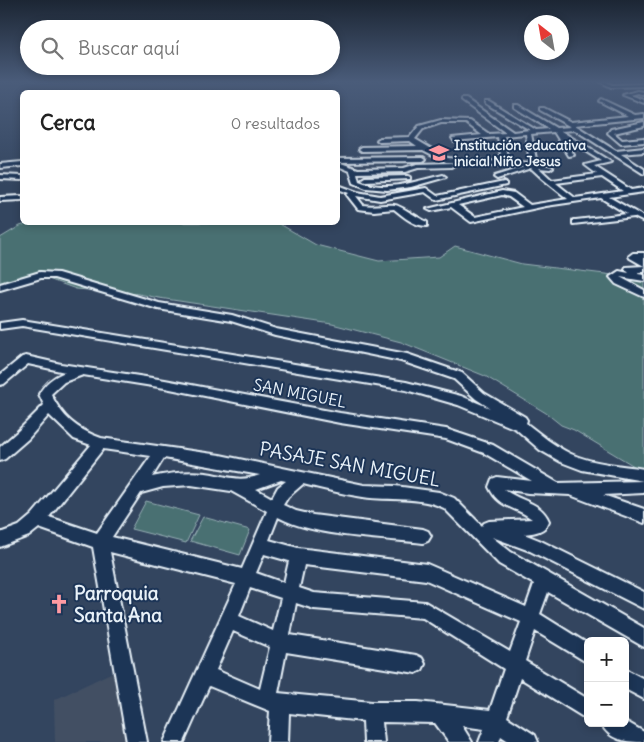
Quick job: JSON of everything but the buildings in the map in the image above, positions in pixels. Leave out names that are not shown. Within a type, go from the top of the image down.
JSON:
[{"type":"street","points":[[485,117],[512,134]]},
{"type":"street","points":[[511,117],[536,132]]},
{"type":"street","points":[[534,117],[607,162]]},
{"type":"street","points":[[554,117],[644,172]]},
{"type":"street","points":[[634,117],[644,124]]},
{"type":"street","points":[[454,139],[556,130],[592,121],[638,117]]},
{"type":"street","points":[[412,139],[423,125],[466,121],[488,136]]},
{"type":"street","points":[[521,122],[541,121]]},
{"type":"street","points":[[587,136],[592,121]]},
{"type":"street","points":[[441,122],[450,128]]},
{"type":"street","points":[[644,124],[627,126],[613,130],[611,133],[613,137],[621,142],[644,138]]},
{"type":"street","points":[[627,126],[644,138]]},
{"type":"street","points":[[556,130],[570,155]]},
{"type":"street","points":[[528,132],[532,167],[574,200]]},
{"type":"street","points":[[458,133],[465,138]]},
{"type":"street","points":[[501,135],[506,164]]},
{"type":"street","points":[[380,140],[412,139],[445,162]]},
{"type":"street","points":[[362,149],[424,148]]},
{"type":"street","points":[[613,153],[644,150]]},
{"type":"street","points":[[340,160],[506,164],[550,167]]},
{"type":"street","points":[[624,160],[588,165],[630,192]]},
{"type":"street","points":[[340,165],[353,171],[405,170],[416,166],[445,162]]},
{"type":"street","points":[[0,166],[20,164]]},
{"type":"street","points":[[340,188],[354,194],[380,198],[426,190],[436,198],[504,184],[497,178],[532,167]]},
{"type":"street","points":[[353,171],[356,182],[361,185],[380,188],[443,177]]},
{"type":"street","points":[[550,182],[602,175]]},
{"type":"street","points":[[0,177],[20,178]]},
{"type":"street","points":[[356,179],[408,178]]},
{"type":"street","points":[[453,205],[474,220],[574,200],[644,190]]},
{"type":"street","points":[[431,209],[506,193],[529,208]]},
{"type":"street","points":[[354,194],[351,195],[361,207],[367,209],[396,207],[412,219],[424,224]]},
{"type":"street","points":[[604,197],[644,220]]},
{"type":"street","points":[[0,199],[20,198]]},
{"type":"street","points":[[576,222],[634,215]]},
{"type":"street","points":[[644,256],[633,256],[644,263]]},
{"type":"street","points":[[644,269],[629,269],[644,278]]},
{"type":"street","points":[[0,287],[40,274],[48,274],[74,280],[158,306],[232,318],[275,332],[403,356],[458,376],[480,396],[500,406],[526,424],[534,437]]},
{"type":"street","points":[[644,278],[619,274],[615,277],[619,282],[644,294]]},
{"type":"street","points":[[0,326],[22,323],[406,386],[470,404],[520,425],[534,437],[566,458],[582,464],[644,475]]},
{"type":"street","name":"SAN MIGUEL","points":[[0,381],[26,360],[60,369],[152,382],[356,420],[460,437],[562,489]]},
{"type":"street","points":[[0,455],[23,435],[50,406],[44,394],[50,385],[69,374],[81,372]]},
{"type":"street","name":"PASAJE SAN MIGUEL","points":[[50,406],[61,420],[79,435],[100,443],[161,452],[364,491],[395,492],[439,498],[449,503],[500,554],[542,581],[644,638]]},
{"type":"street","points":[[0,540],[31,526],[100,443]]},
{"type":"street","points":[[138,742],[100,542],[161,452]]},
{"type":"street","points":[[234,486],[252,484],[280,474]]},
{"type":"street","points":[[137,488],[154,481],[186,478],[234,486],[246,491],[275,510],[302,520],[423,536]]},
{"type":"street","points":[[174,742],[229,620],[283,492],[300,478]]},
{"type":"street","points":[[489,528],[535,526],[542,521],[538,514],[500,495],[497,491],[498,484],[502,482],[517,486],[562,489],[644,488]]},
{"type":"street","points":[[562,489],[644,516]]},
{"type":"street","points":[[470,523],[534,544],[644,601]]},
{"type":"street","points":[[31,526],[246,578],[314,601],[425,610],[584,708]]},
{"type":"street","points":[[260,545],[298,556],[427,572],[531,618],[584,651]]},
{"type":"street","points":[[278,742],[273,702],[279,642],[298,556]]},
{"type":"street","points":[[489,742],[542,581]]},
{"type":"street","points":[[229,620],[279,642],[416,664]]},
{"type":"street","points":[[204,674],[273,702],[372,712],[440,714],[495,720],[528,742]]},
{"type":"street","points":[[629,681],[644,690]]},
{"type":"street","points":[[372,712],[374,742]]},
{"type":"street","points":[[440,714],[462,742]]},
{"type":"street","points":[[618,727],[642,742]]},
{"type":"shaded area","points":[[115,671],[129,742],[55,742],[54,700]]},
{"type":"green space","points":[[281,225],[316,245],[379,261],[439,257],[455,246],[522,264],[644,280],[644,472],[574,430],[561,425],[546,413],[485,376],[401,342],[332,324],[139,294],[76,289],[40,276],[0,283],[0,238],[20,226]]},
{"type":"green space","points":[[146,501],[199,515],[186,543],[131,529]]},
{"type":"green space","points":[[203,517],[250,530],[240,555],[190,541]]},
{"type":"place","name":"Institución educativa inicial Niño Jesus","points":[[439,153]]},
{"type":"place","name":"Parroquia Santa Ana","points":[[59,604]]}]
